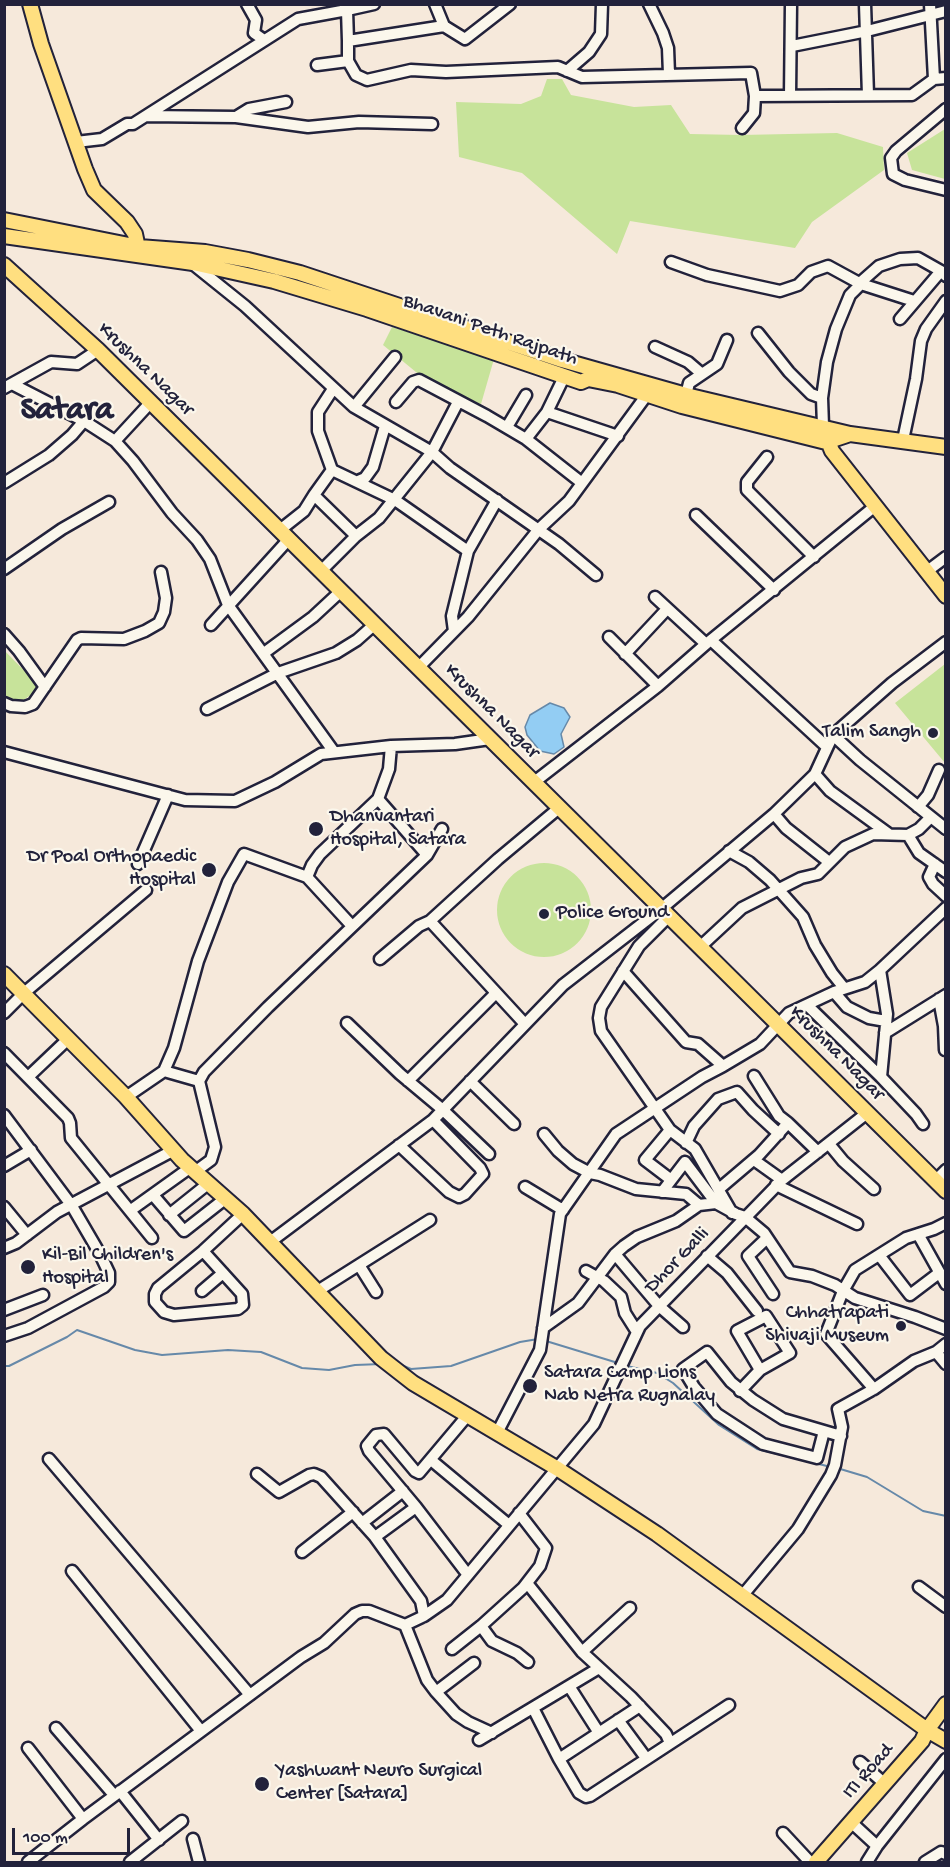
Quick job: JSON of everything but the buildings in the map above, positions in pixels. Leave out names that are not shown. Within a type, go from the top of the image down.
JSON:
[{"type":"main road","points":[[30,4],[41,44],[94,190],[127,222],[135,234],[139,252]]},
{"type":"main road","points":[[4,220],[139,252]]},
{"type":"main road","points":[[4,236],[139,252],[248,260],[300,273],[562,360],[686,395],[850,434],[945,447]]},
{"type":"main road","name":"Bhavani Peth Rajpath","points":[[190,257],[366,309],[581,382],[588,379],[618,385],[646,396],[826,442]]},
{"type":"main road","name":"Krushna Nagar","points":[[4,265],[98,350],[151,402],[940,1186]]},
{"type":"main road","points":[[336,293],[568,369],[588,379]]},
{"type":"main road","points":[[823,426],[826,442],[945,596]]},
{"type":"main road","points":[[826,442],[850,434]]},
{"type":"main road","points":[[4,974],[126,1097],[174,1150],[243,1214],[381,1358],[413,1383],[558,1468],[657,1534],[945,1741]]},
{"type":"main road","name":"ITI Road","points":[[816,1863],[922,1741],[945,1704]]},
{"type":"street","points":[[247,4],[256,20],[254,33],[264,40]]},
{"type":"street","points":[[76,142],[102,139],[126,124],[133,124],[298,19],[374,4]]},
{"type":"street","points":[[435,4],[444,26],[465,39],[510,4]]},
{"type":"street","points":[[567,71],[589,52],[601,34],[602,4]]},
{"type":"street","points":[[649,4],[668,48],[669,74]]},
{"type":"street","points":[[790,96],[791,4]]},
{"type":"street","points":[[865,4],[868,95]]},
{"type":"street","points":[[346,8],[348,61],[356,75],[367,80],[411,70],[446,72],[558,67],[582,77],[751,73],[755,96],[754,113],[742,128]]},
{"type":"street","points":[[755,96],[912,95],[940,79],[930,10]]},
{"type":"street","points":[[792,46],[867,31],[930,10],[945,11]]},
{"type":"street","points":[[348,41],[444,26]]},
{"type":"street","points":[[317,65],[348,61]]},
{"type":"street","points":[[236,117],[249,109],[286,102]]},
{"type":"street","points":[[945,109],[891,158],[893,174],[905,180],[945,190]]},
{"type":"street","points":[[145,116],[236,117],[308,127],[359,122],[432,124]]},
{"type":"street","points":[[190,257],[354,408],[432,452],[450,468],[539,530],[596,574]]},
{"type":"street","points":[[823,426],[822,398],[827,362],[836,329],[850,295],[879,266],[900,259],[918,258],[943,274],[914,301],[900,319]]},
{"type":"street","points":[[671,262],[707,274],[780,291],[798,285],[811,272],[828,266],[861,284],[914,301]]},
{"type":"street","points":[[903,440],[916,379],[921,341],[926,329],[945,301]]},
{"type":"street","points":[[758,333],[789,372],[811,394],[822,398]]},
{"type":"street","points":[[686,395],[689,383],[717,364],[726,340]]},
{"type":"street","points":[[654,347],[688,362],[702,374]]},
{"type":"street","points":[[8,386],[51,362],[76,364],[98,350]]},
{"type":"street","points":[[354,408],[395,357]]},
{"type":"street","points":[[526,439],[547,411],[564,377]]},
{"type":"street","points":[[396,402],[413,382],[419,380],[526,439],[582,483]]},
{"type":"street","points":[[8,386],[84,421],[115,441],[172,513],[197,540],[210,559],[228,605],[334,752]]},
{"type":"street","points":[[333,388],[318,412],[318,431],[332,470],[395,501],[468,551]]},
{"type":"street","points":[[507,427],[526,395]]},
{"type":"street","points":[[418,668],[468,617],[539,530],[569,501],[646,396]]},
{"type":"street","points":[[115,441],[151,402]]},
{"type":"street","points":[[321,571],[395,501],[432,452],[458,402]]},
{"type":"street","points":[[547,411],[618,436]]},
{"type":"street","points":[[4,483],[49,455],[84,421]]},
{"type":"street","points":[[358,481],[365,478],[373,467],[385,426]]},
{"type":"street","points":[[767,457],[747,482],[747,490],[814,557]]},
{"type":"street","points":[[211,624],[304,511],[332,470]]},
{"type":"street","points":[[314,495],[356,536]]},
{"type":"street","points":[[454,631],[453,616],[468,551],[497,500]]},
{"type":"street","points":[[4,569],[62,529],[109,502]]},
{"type":"street","points":[[533,783],[658,686],[874,507]]},
{"type":"street","points":[[696,515],[774,590]]},
{"type":"street","points":[[926,572],[945,557]]},
{"type":"street","points":[[4,703],[25,707],[33,704],[77,640],[81,638],[124,639],[159,623],[164,612],[166,598],[161,572]]},
{"type":"street","points":[[264,653],[313,617],[341,591]]},
{"type":"street","points":[[655,597],[827,747]]},
{"type":"street","points":[[625,654],[667,609]]},
{"type":"street","points":[[207,709],[278,673],[336,652],[357,640],[375,624]]},
{"type":"street","points":[[4,634],[45,687]]},
{"type":"street","points":[[609,637],[658,686]]},
{"type":"street","points":[[270,1242],[433,1120],[562,985],[665,912],[815,774],[833,735],[892,683],[945,642]]},
{"type":"street","points":[[833,735],[945,829]]},
{"type":"street","points":[[4,752],[185,800],[235,801],[275,782],[321,754],[455,744],[490,739]]},
{"type":"street","points":[[307,877],[320,854],[378,799],[389,769],[391,747]]},
{"type":"street","points":[[918,807],[928,795],[939,770]]},
{"type":"street","points":[[815,774],[830,791],[889,834]]},
{"type":"street","points":[[138,864],[168,795]]},
{"type":"street","points":[[378,799],[427,855]]},
{"type":"street","points":[[380,959],[419,926],[430,921],[498,859],[559,808]]},
{"type":"street","points":[[774,814],[786,828],[829,862]]},
{"type":"street","points":[[700,947],[742,908],[801,878],[818,874],[845,847],[873,834],[908,835],[919,830],[931,818]]},
{"type":"street","points":[[131,1210],[211,1160],[215,1147],[199,1081],[204,1072],[427,855],[442,829]]},
{"type":"street","points":[[908,835],[919,853],[945,872]]},
{"type":"street","points":[[729,851],[749,862],[803,917],[847,1007],[886,1027]]},
{"type":"street","points":[[126,1097],[164,1071],[174,1048],[198,961],[228,882],[244,854],[307,877],[352,926]]},
{"type":"street","points":[[935,864],[929,877],[945,896]]},
{"type":"street","points":[[4,1013],[24,993],[146,890]]},
{"type":"street","points":[[497,1433],[540,1350],[560,1214],[616,1134],[702,1077],[760,1044],[789,1013],[839,990],[865,982],[945,908]]},
{"type":"street","points":[[665,912],[639,946],[601,1007],[599,1018],[601,1031],[654,1110],[670,1130],[695,1149],[732,1213]]},
{"type":"street","points":[[430,921],[524,1023]]},
{"type":"street","points":[[880,970],[887,1014],[881,1077]]},
{"type":"street","points":[[623,971],[686,1042],[698,1044],[723,1066]]},
{"type":"street","points":[[408,1081],[496,993]]},
{"type":"street","points":[[886,1027],[942,997],[945,1050]]},
{"type":"street","points":[[807,1005],[881,1077],[923,1124]]},
{"type":"street","points":[[347,1023],[489,1154]]},
{"type":"street","points":[[28,1077],[68,1039]]},
{"type":"street","points":[[4,1053],[68,1118],[71,1138],[152,1238]]},
{"type":"street","points":[[164,1071],[199,1081]]},
{"type":"street","points":[[754,1076],[779,1116],[818,1152]]},
{"type":"street","points":[[470,1081],[514,1124]]},
{"type":"street","points":[[686,1143],[693,1126],[718,1099],[737,1092],[779,1134]]},
{"type":"street","name":"Dhor Galli","points":[[405,1625],[424,1616],[447,1600],[594,1424],[640,1326],[779,1182],[867,1113]]},
{"type":"street","points":[[4,1115],[72,1206],[109,1273],[109,1282],[104,1287],[28,1328],[4,1336]]},
{"type":"street","points":[[399,1145],[449,1192],[459,1197],[465,1194],[483,1174],[480,1168],[433,1120]]},
{"type":"street","points":[[719,1189],[754,1160],[788,1123]]},
{"type":"street","points":[[670,1130],[645,1160],[670,1179]]},
{"type":"street","points":[[544,1134],[566,1158],[590,1173],[600,1174],[636,1189],[686,1194],[699,1205]]},
{"type":"street","points":[[829,1144],[843,1161],[874,1190]]},
{"type":"street","points":[[4,1166],[31,1150]]},
{"type":"street","points":[[4,1248],[16,1243],[57,1212],[174,1150]]},
{"type":"street","points":[[754,1160],[779,1182],[857,1224]]},
{"type":"street","points":[[662,1192],[685,1162],[716,1203],[732,1213],[746,1217],[767,1238],[790,1272],[812,1276],[855,1298],[945,1329]]},
{"type":"street","points":[[940,1186],[945,1170]]},
{"type":"street","points":[[169,1215],[209,1183]]},
{"type":"street","points":[[525,1187],[563,1210]]},
{"type":"street","points":[[153,1195],[181,1229],[186,1230],[225,1198]]},
{"type":"street","points":[[543,1329],[578,1303],[615,1254],[638,1237],[676,1221],[699,1205],[716,1203]]},
{"type":"street","points":[[4,1207],[27,1235]]},
{"type":"street","points":[[203,1251],[242,1294],[243,1305],[238,1309],[174,1315],[164,1312],[155,1298],[158,1288],[243,1214]]},
{"type":"street","points":[[316,1292],[430,1220]]},
{"type":"street","points":[[874,1389],[826,1334],[843,1291],[855,1270],[906,1238],[945,1223]]},
{"type":"street","points":[[918,1234],[945,1284]]},
{"type":"street","points":[[767,1238],[748,1256],[773,1294]]},
{"type":"street","points":[[615,1254],[659,1306],[683,1327]]},
{"type":"street","points":[[707,1256],[727,1273],[757,1311]]},
{"type":"street","points":[[879,1256],[910,1295],[939,1273]]},
{"type":"street","points":[[358,1265],[376,1292]]},
{"type":"street","points":[[586,1271],[604,1281],[621,1297],[625,1313],[637,1332]]},
{"type":"street","points":[[202,1291],[223,1273]]},
{"type":"street","points":[[4,1310],[43,1295]]},
{"type":"street","points":[[740,1391],[760,1370],[790,1353],[766,1316],[737,1331],[760,1370]]},
{"type":"street","points":[[742,1596],[798,1529],[833,1470],[842,1427],[838,1409],[874,1389],[914,1361],[936,1352],[945,1344]]},
{"type":"street","points":[[824,1431],[817,1458],[763,1444],[717,1414],[694,1387],[683,1369],[707,1352],[719,1369],[740,1391],[783,1419],[824,1431],[841,1436]]},
{"type":"street","points":[[936,1352],[945,1364]]},
{"type":"street","points":[[467,1416],[418,1473],[387,1436],[376,1435],[368,1443],[367,1448],[468,1575]]},
{"type":"street","points":[[49,1459],[250,1695]]},
{"type":"street","points":[[431,1460],[508,1525]]},
{"type":"street","points":[[257,1474],[279,1492],[285,1491],[309,1475],[317,1475],[375,1537],[421,1601],[424,1616]]},
{"type":"street","points":[[362,1523],[403,1491]]},
{"type":"street","points":[[375,1537],[416,1507]]},
{"type":"street","points":[[302,1552],[353,1512]]},
{"type":"street","points":[[452,1649],[481,1626],[527,1582],[540,1566],[546,1548],[519,1513]]},
{"type":"street","points":[[72,1571],[201,1731]]},
{"type":"street","points":[[527,1582],[582,1652],[640,1706],[666,1734],[670,1743]]},
{"type":"street","points":[[919,1587],[945,1607]]},
{"type":"street","points":[[582,1652],[630,1608]]},
{"type":"street","points":[[28,1863],[117,1793],[301,1657],[324,1643],[355,1614],[362,1611],[369,1611],[405,1625],[427,1680],[436,1692],[456,1714],[492,1733]]},
{"type":"street","points":[[481,1626],[492,1641],[517,1653],[528,1662]]},
{"type":"street","points":[[436,1692],[474,1663]]},
{"type":"street","points":[[479,1740],[599,1668]]},
{"type":"street","points":[[569,1686],[599,1733]]},
{"type":"street","points":[[533,1708],[575,1789],[586,1797],[729,1705]]},
{"type":"street","points":[[559,1759],[640,1706]]},
{"type":"street","points":[[618,1720],[646,1758]]},
{"type":"street","points":[[56,1728],[159,1840]]},
{"type":"street","points":[[28,1748],[83,1819]]},
{"type":"street","points":[[867,1863],[877,1846],[945,1759]]},
{"type":"street","points":[[860,1762],[885,1784]]},
{"type":"street","points":[[130,1863],[182,1821]]},
{"type":"street","points":[[851,1822],[877,1846]]},
{"type":"street","points":[[783,1833],[810,1863]]},
{"type":"street","points":[[193,1839],[200,1863]]},
{"type":"street","points":[[925,1863],[941,1852],[945,1854]]},
{"type":"green space","points":[[547,79],[562,79],[571,95],[634,107],[671,105],[690,134],[837,133],[883,147],[884,170],[812,222],[795,248],[630,221],[617,254],[522,173],[459,157],[456,102],[521,104],[541,96]]},
{"type":"green space","points":[[945,129],[945,179],[912,170],[907,153]]},
{"type":"green space","points":[[392,327],[494,359],[481,404],[433,386],[383,345]]},
{"type":"green space","points":[[4,650],[41,688],[19,703],[5,697]]},
{"type":"green space","name":"Talim Sangh","points":[[945,664],[945,763],[895,703]]},
{"type":"green space","name":"Police Ground","points":[[544,863],[562,866],[577,877],[588,892],[591,910],[588,928],[577,943],[562,954],[544,957],[526,954],[511,943],[500,928],[497,910],[500,892],[511,877],[526,866]]},
{"type":"water","points":[[550,703],[564,708],[570,717],[561,734],[564,747],[554,754],[540,751],[527,735],[525,727],[530,715]]},
{"type":"waterway","points":[[4,1366],[9,1366],[77,1330],[135,1350],[162,1355],[228,1350],[261,1352],[302,1368],[329,1370],[355,1365],[382,1364]]},
{"type":"waterway","points":[[399,1364],[411,1369],[451,1366],[520,1342],[538,1339]]},
{"type":"waterway","points":[[546,1341],[618,1363]]},
{"type":"waterway","points":[[627,1366],[657,1373],[673,1383],[719,1425],[757,1449],[831,1467]]},
{"type":"waterway","points":[[837,1468],[867,1477],[923,1511],[946,1516]]},
{"type":"tunnel","points":[[4,229],[29,233]]},
{"type":"tunnel","points":[[234,266],[282,276],[332,292]]},
{"type":"place","name":"Talim Sangh","points":[[933,733]]},
{"type":"place","name":"Dhanvantari Hospital, Satara","points":[[316,829]]},
{"type":"place","name":"Dr Poal Orthopaedic Hospital","points":[[209,870]]},
{"type":"place","name":"Police Ground","points":[[544,914]]},
{"type":"place","name":"Kil-Bil Children's Hospital","points":[[28,1267]]},
{"type":"place","name":"Chhatrapati Shivaji Museum","points":[[901,1326]]},
{"type":"place","name":"Satara Camp Lions Nab Netra Rugnalay","points":[[530,1386]]},
{"type":"place","name":"Yashwant Neuro Surgical Center [Satara]","points":[[262,1784]]},
{"type":"district","name":"Satara","points":[[67,412]]}]
